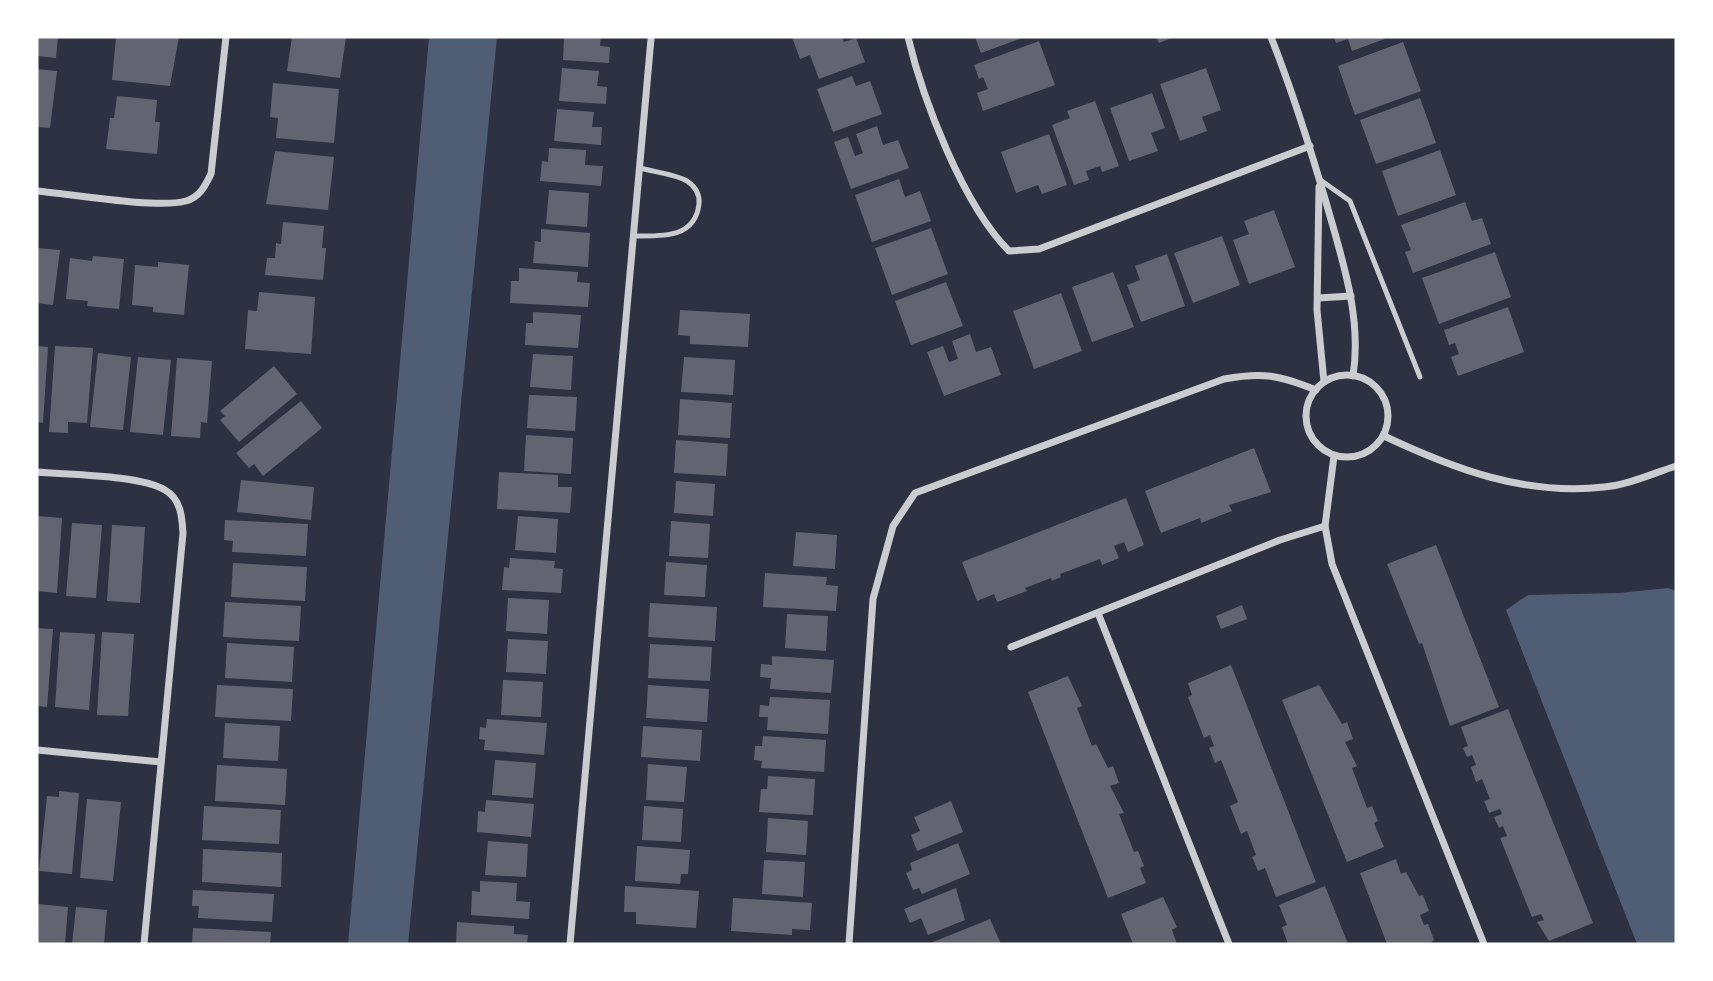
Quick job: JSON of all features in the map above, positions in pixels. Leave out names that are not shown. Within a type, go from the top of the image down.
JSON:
[{"type":"street","points":[[37,191],[164,203],[187,201],[202,193],[211,174],[226,37]]},
{"type":"street","points":[[908,37],[916,69],[950,155],[992,234],[1009,251],[1039,249],[1310,146]]},
{"type":"street","points":[[1271,37],[1298,107],[1351,296],[1353,376]]},
{"type":"street","points":[[569,944],[651,39]]},
{"type":"street","points":[[1319,179],[1318,298],[1324,382]]},
{"type":"street","points":[[1318,298],[1351,296]]},
{"type":"street","points":[[849,944],[873,599],[892,526],[915,493],[1224,379],[1257,373],[1289,379],[1316,390]]},
{"type":"street","points":[[1338,376],[1353,376],[1371,383],[1380,391],[1388,407],[1388,425],[1378,444],[1352,458],[1334,456],[1318,446],[1309,433],[1306,418],[1308,402],[1324,382],[1338,376]]},
{"type":"street","points":[[1384,436],[1472,474],[1521,487],[1606,487],[1676,466]]},
{"type":"street","points":[[1334,456],[1325,526],[1332,564],[1484,944]]},
{"type":"street","points":[[37,472],[141,482],[167,490],[181,509],[183,533],[144,944]]},
{"type":"street","points":[[1011,647],[1280,541],[1325,526]]},
{"type":"street","points":[[1098,613],[1229,944]]},
{"type":"street","points":[[37,750],[162,762]]},
{"type":"lane","points":[[634,236],[668,236],[684,230],[695,221],[699,197],[695,187],[685,180],[640,168]]},
{"type":"lane","points":[[1319,179],[1350,201],[1420,377]]},
{"type":"water","points":[[429,37],[497,37],[408,944],[348,944]]},
{"type":"water","points":[[1668,588],[1676,591],[1676,944],[1637,944],[1506,610],[1528,595],[1619,593]]},
{"type":"building","points":[[37,37],[58,37],[56,58],[37,56]]},
{"type":"building","points":[[116,37],[179,37],[170,86],[112,80]]},
{"type":"building","points":[[292,37],[346,37],[340,78],[287,71]]},
{"type":"building","points":[[564,37],[601,37],[600,46],[610,47],[609,63],[563,60]]},
{"type":"building","points":[[792,37],[842,37],[844,42],[856,38],[865,62],[819,79],[810,55],[800,59]]},
{"type":"building","points":[[975,37],[1025,37],[981,53]]},
{"type":"building","points":[[1156,37],[1174,37],[1159,43]]},
{"type":"building","points":[[1334,37],[1390,37],[1352,51],[1348,39],[1336,43]]},
{"type":"building","points":[[1039,41],[1055,85],[983,111],[977,93],[988,89],[983,77],[979,79],[974,65]]},
{"type":"building","points":[[1403,42],[1421,91],[1355,115],[1338,66]]},
{"type":"building","points":[[562,68],[599,71],[597,86],[607,87],[606,104],[559,101]]},
{"type":"building","points":[[1206,68],[1221,110],[1202,117],[1207,131],[1180,141],[1160,84]]},
{"type":"building","points":[[37,69],[57,71],[50,128],[37,127]]},
{"type":"building","points":[[852,76],[856,86],[870,81],[882,114],[833,132],[817,89]]},
{"type":"building","points":[[273,83],[339,89],[334,143],[276,138],[278,118],[270,117]]},
{"type":"building","points":[[1152,93],[1165,128],[1151,133],[1158,151],[1129,161],[1110,108]]},
{"type":"building","points":[[117,96],[157,100],[155,122],[160,122],[157,154],[106,149],[110,118],[114,118]]},
{"type":"building","points":[[1420,98],[1436,143],[1376,164],[1360,120]]},
{"type":"building","points":[[1095,101],[1119,166],[1102,172],[1100,166],[1086,171],[1089,180],[1074,185],[1052,125],[1070,118],[1067,111]]},
{"type":"building","points":[[557,109],[594,112],[592,127],[602,127],[601,145],[554,141]]},
{"type":"building","points":[[877,126],[883,145],[898,140],[909,168],[851,189],[834,142],[848,137],[855,156],[863,153],[856,134]]},
{"type":"building","points":[[1049,134],[1067,185],[1042,194],[1038,185],[1016,193],[1001,152]]},
{"type":"building","points":[[549,148],[586,150],[585,165],[603,166],[601,186],[540,181],[542,161],[548,162]]},
{"type":"building","points":[[1440,150],[1456,195],[1398,216],[1382,171]]},
{"type":"building","points":[[275,151],[334,157],[328,210],[266,204]]},
{"type":"building","points":[[899,179],[905,197],[920,191],[931,221],[872,242],[855,195]]},
{"type":"building","points":[[549,190],[589,193],[587,227],[546,224]]},
{"type":"building","points":[[1465,202],[1472,221],[1482,218],[1491,244],[1413,273],[1405,252],[1411,250],[1401,225]]},
{"type":"building","points":[[1274,210],[1295,267],[1249,284],[1233,240],[1249,234],[1244,221]]},
{"type":"building","points":[[283,222],[324,226],[322,248],[326,248],[323,280],[265,275],[267,258],[275,258],[276,243],[281,244]]},
{"type":"building","points":[[931,228],[948,274],[892,295],[875,248]]},
{"type":"building","points":[[541,229],[590,233],[588,267],[533,263],[535,241],[541,242]]},
{"type":"building","points":[[1222,236],[1240,285],[1193,303],[1174,253]]},
{"type":"building","points":[[37,248],[60,250],[53,305],[37,303]]},
{"type":"building","points":[[1495,252],[1511,297],[1439,324],[1422,278]]},
{"type":"building","points":[[1167,254],[1185,306],[1141,322],[1127,285],[1140,280],[1135,266]]},
{"type":"building","points":[[93,256],[124,259],[119,309],[87,306],[88,301],[66,299],[70,258],[92,261]]},
{"type":"building","points":[[158,262],[189,265],[184,315],[153,312],[153,307],[132,305],[135,265],[158,267]]},
{"type":"building","points":[[519,268],[578,272],[577,282],[590,283],[588,307],[510,303],[511,281],[519,281]]},
{"type":"building","points":[[1113,272],[1134,327],[1092,342],[1072,287]]},
{"type":"building","points":[[946,282],[963,326],[911,345],[895,301]]},
{"type":"building","points":[[259,292],[315,297],[311,354],[245,349],[248,310],[257,311]]},
{"type":"building","points":[[1061,293],[1082,351],[1034,369],[1013,311]]},
{"type":"building","points":[[1508,307],[1524,352],[1458,376],[1451,357],[1459,354],[1455,343],[1449,345],[1444,330]]},
{"type":"building","points":[[680,310],[750,314],[748,347],[690,344],[690,336],[678,335]]},
{"type":"building","points":[[533,312],[581,315],[578,348],[525,345],[526,323],[533,323]]},
{"type":"building","points":[[970,334],[976,352],[991,347],[1001,375],[944,396],[927,352],[943,346],[949,362],[958,359],[952,341]]},
{"type":"building","points":[[37,346],[48,347],[43,423],[37,422]]},
{"type":"building","points":[[55,346],[93,348],[87,423],[68,422],[68,433],[49,432]]},
{"type":"building","points":[[98,353],[131,357],[123,430],[90,427]]},
{"type":"building","points":[[533,354],[573,356],[571,390],[530,387]]},
{"type":"building","points":[[138,357],[171,360],[163,435],[130,432]]},
{"type":"building","points":[[684,357],[735,360],[733,395],[681,392]]},
{"type":"building","points":[[177,358],[212,361],[207,423],[201,422],[200,438],[171,436]]},
{"type":"building","points":[[274,366],[297,394],[239,442],[220,420],[225,416],[220,411]]},
{"type":"building","points":[[529,395],[577,397],[575,431],[527,428]]},
{"type":"building","points":[[680,399],[732,403],[730,438],[678,435]]},
{"type":"building","points":[[301,401],[322,428],[263,476],[254,464],[249,468],[236,453]]},
{"type":"building","points":[[526,435],[573,438],[571,474],[524,471]]},
{"type":"building","points":[[676,440],[728,444],[726,476],[674,473]]},
{"type":"building","points":[[1254,448],[1271,492],[1229,505],[1232,511],[1201,523],[1200,518],[1161,533],[1145,491]]},
{"type":"building","points":[[499,472],[558,475],[558,487],[572,487],[570,513],[497,509]]},
{"type":"building","points":[[241,480],[314,487],[311,520],[237,512]]},
{"type":"building","points":[[676,481],[715,484],[713,516],[674,513]]},
{"type":"building","points":[[1126,498],[1144,545],[1128,552],[1124,542],[1114,546],[1119,558],[1102,565],[1100,559],[1060,574],[1061,577],[1052,581],[1051,578],[1025,588],[1027,591],[997,602],[994,594],[977,601],[962,562]]},
{"type":"building","points":[[37,516],[62,518],[57,593],[37,591]]},
{"type":"building","points":[[518,516],[558,519],[556,553],[515,550]]},
{"type":"building","points":[[225,520],[308,524],[306,556],[232,552],[233,541],[224,540]]},
{"type":"building","points":[[671,521],[710,524],[708,558],[669,556]]},
{"type":"building","points":[[72,523],[102,525],[96,598],[66,596]]},
{"type":"building","points":[[112,525],[145,527],[140,603],[107,601]]},
{"type":"building","points":[[796,532],[837,535],[835,569],[793,566]]},
{"type":"building","points":[[1436,545],[1499,707],[1450,726],[1422,643],[1419,644],[1387,564]]},
{"type":"building","points":[[510,558],[555,561],[554,568],[563,569],[561,593],[502,590],[504,567],[509,568]]},
{"type":"building","points":[[666,562],[707,565],[705,597],[664,595]]},
{"type":"building","points":[[233,563],[307,567],[305,601],[231,597]]},
{"type":"building","points":[[765,573],[827,577],[826,585],[838,586],[836,611],[763,607]]},
{"type":"building","points":[[508,598],[549,600],[547,634],[506,631]]},
{"type":"building","points":[[225,602],[301,606],[299,641],[223,637]]},
{"type":"building","points":[[650,603],[717,607],[715,641],[648,637]]},
{"type":"building","points":[[1242,605],[1247,619],[1221,629],[1216,616]]},
{"type":"building","points":[[787,614],[828,616],[826,651],[785,648]]},
{"type":"building","points":[[37,628],[53,629],[47,707],[37,706]]},
{"type":"building","points":[[60,632],[95,634],[89,710],[55,707]]},
{"type":"building","points":[[102,632],[134,634],[128,716],[97,715]]},
{"type":"building","points":[[508,639],[548,641],[546,674],[506,672]]},
{"type":"building","points":[[227,643],[294,647],[292,682],[225,678]]},
{"type":"building","points":[[650,644],[712,647],[710,681],[648,678]]},
{"type":"building","points":[[772,656],[834,660],[831,693],[770,689],[771,678],[760,677],[761,664],[772,665]]},
{"type":"building","points":[[1231,665],[1316,882],[1276,897],[1265,868],[1258,871],[1252,857],[1256,855],[1247,831],[1241,834],[1230,806],[1238,802],[1221,760],[1215,763],[1209,748],[1214,746],[1210,735],[1204,738],[1188,697],[1192,695],[1188,683]]},
{"type":"building","points":[[1068,676],[1082,706],[1077,708],[1092,746],[1096,744],[1108,768],[1113,766],[1119,783],[1110,786],[1124,813],[1119,814],[1134,852],[1138,851],[1144,866],[1140,868],[1146,883],[1108,898],[1028,692]]},
{"type":"building","points":[[503,680],[543,682],[541,717],[501,715]]},
{"type":"building","points":[[217,685],[293,689],[291,721],[215,717]]},
{"type":"building","points":[[648,685],[709,689],[707,722],[646,718]]},
{"type":"building","points":[[1319,685],[1342,724],[1347,722],[1353,739],[1345,742],[1357,766],[1352,768],[1367,808],[1372,806],[1378,821],[1374,823],[1384,847],[1347,862],[1282,700]]},
{"type":"building","points":[[770,697],[830,700],[828,734],[767,730],[768,717],[759,717],[760,705],[769,706]]},
{"type":"building","points":[[1508,709],[1593,923],[1549,941],[1537,922],[1544,920],[1541,914],[1532,917],[1500,838],[1507,836],[1503,826],[1499,828],[1494,817],[1502,814],[1500,809],[1489,813],[1484,801],[1490,799],[1482,779],[1476,782],[1471,767],[1476,765],[1472,755],[1467,757],[1463,748],[1468,746],[1461,727]]},
{"type":"building","points":[[487,719],[547,723],[544,755],[484,750],[485,740],[479,739],[480,727],[486,728]]},
{"type":"building","points":[[225,723],[280,726],[278,761],[223,758]]},
{"type":"building","points":[[643,726],[702,730],[700,761],[641,757]]},
{"type":"building","points":[[763,736],[826,740],[824,772],[761,768],[762,761],[754,760],[755,746],[762,746]]},
{"type":"building","points":[[495,760],[536,763],[533,798],[492,795]]},
{"type":"building","points":[[648,764],[687,767],[684,802],[646,800]]},
{"type":"building","points":[[217,765],[287,769],[285,805],[215,801]]},
{"type":"building","points":[[768,776],[815,779],[813,815],[759,812],[761,789],[767,789]]},
{"type":"building","points":[[59,791],[79,793],[72,874],[39,871],[47,796],[59,797]]},
{"type":"building","points":[[87,799],[121,802],[113,881],[80,878]]},
{"type":"building","points":[[486,800],[534,804],[531,837],[477,832],[478,811],[485,812]]},
{"type":"building","points":[[951,801],[963,832],[917,851],[911,835],[920,831],[914,817]]},
{"type":"building","points":[[204,806],[281,810],[279,844],[202,840]]},
{"type":"building","points":[[644,806],[683,809],[681,842],[642,840]]},
{"type":"building","points":[[768,818],[808,821],[806,855],[766,852]]},
{"type":"building","points":[[488,841],[528,844],[526,877],[485,875]]},
{"type":"building","points":[[958,843],[970,874],[922,894],[919,888],[913,890],[906,873],[912,870],[910,863]]},
{"type":"building","points":[[637,846],[690,850],[688,874],[681,874],[680,884],[635,881]]},
{"type":"building","points":[[203,849],[282,853],[281,887],[202,882]]},
{"type":"building","points":[[1396,859],[1401,874],[1406,872],[1419,896],[1423,895],[1429,911],[1420,915],[1424,925],[1428,924],[1434,940],[1430,944],[1387,944],[1360,873]]},
{"type":"building","points":[[764,860],[805,862],[803,897],[762,894]]},
{"type":"building","points":[[480,881],[517,883],[516,901],[530,902],[529,919],[471,915],[472,891],[480,892]]},
{"type":"building","points":[[625,886],[699,891],[696,928],[636,924],[636,912],[624,912]]},
{"type":"building","points":[[1325,886],[1348,944],[1288,944],[1282,927],[1287,925],[1279,905]]},
{"type":"building","points":[[956,888],[965,920],[928,935],[921,918],[910,923],[904,909]]},
{"type":"building","points":[[193,890],[274,894],[272,922],[198,918],[199,906],[192,906]]},
{"type":"building","points":[[1163,897],[1177,927],[1172,930],[1177,944],[1133,944],[1121,914]]},
{"type":"building","points":[[733,898],[812,903],[810,930],[792,929],[792,935],[731,931]]},
{"type":"building","points":[[37,904],[68,907],[65,944],[37,944]]},
{"type":"building","points":[[76,907],[107,910],[104,944],[72,944]]},
{"type":"building","points":[[990,919],[1001,944],[928,944]]},
{"type":"building","points":[[457,922],[514,926],[514,934],[528,935],[527,944],[456,944]]},
{"type":"building","points":[[193,928],[271,932],[270,944],[192,944]]}]
